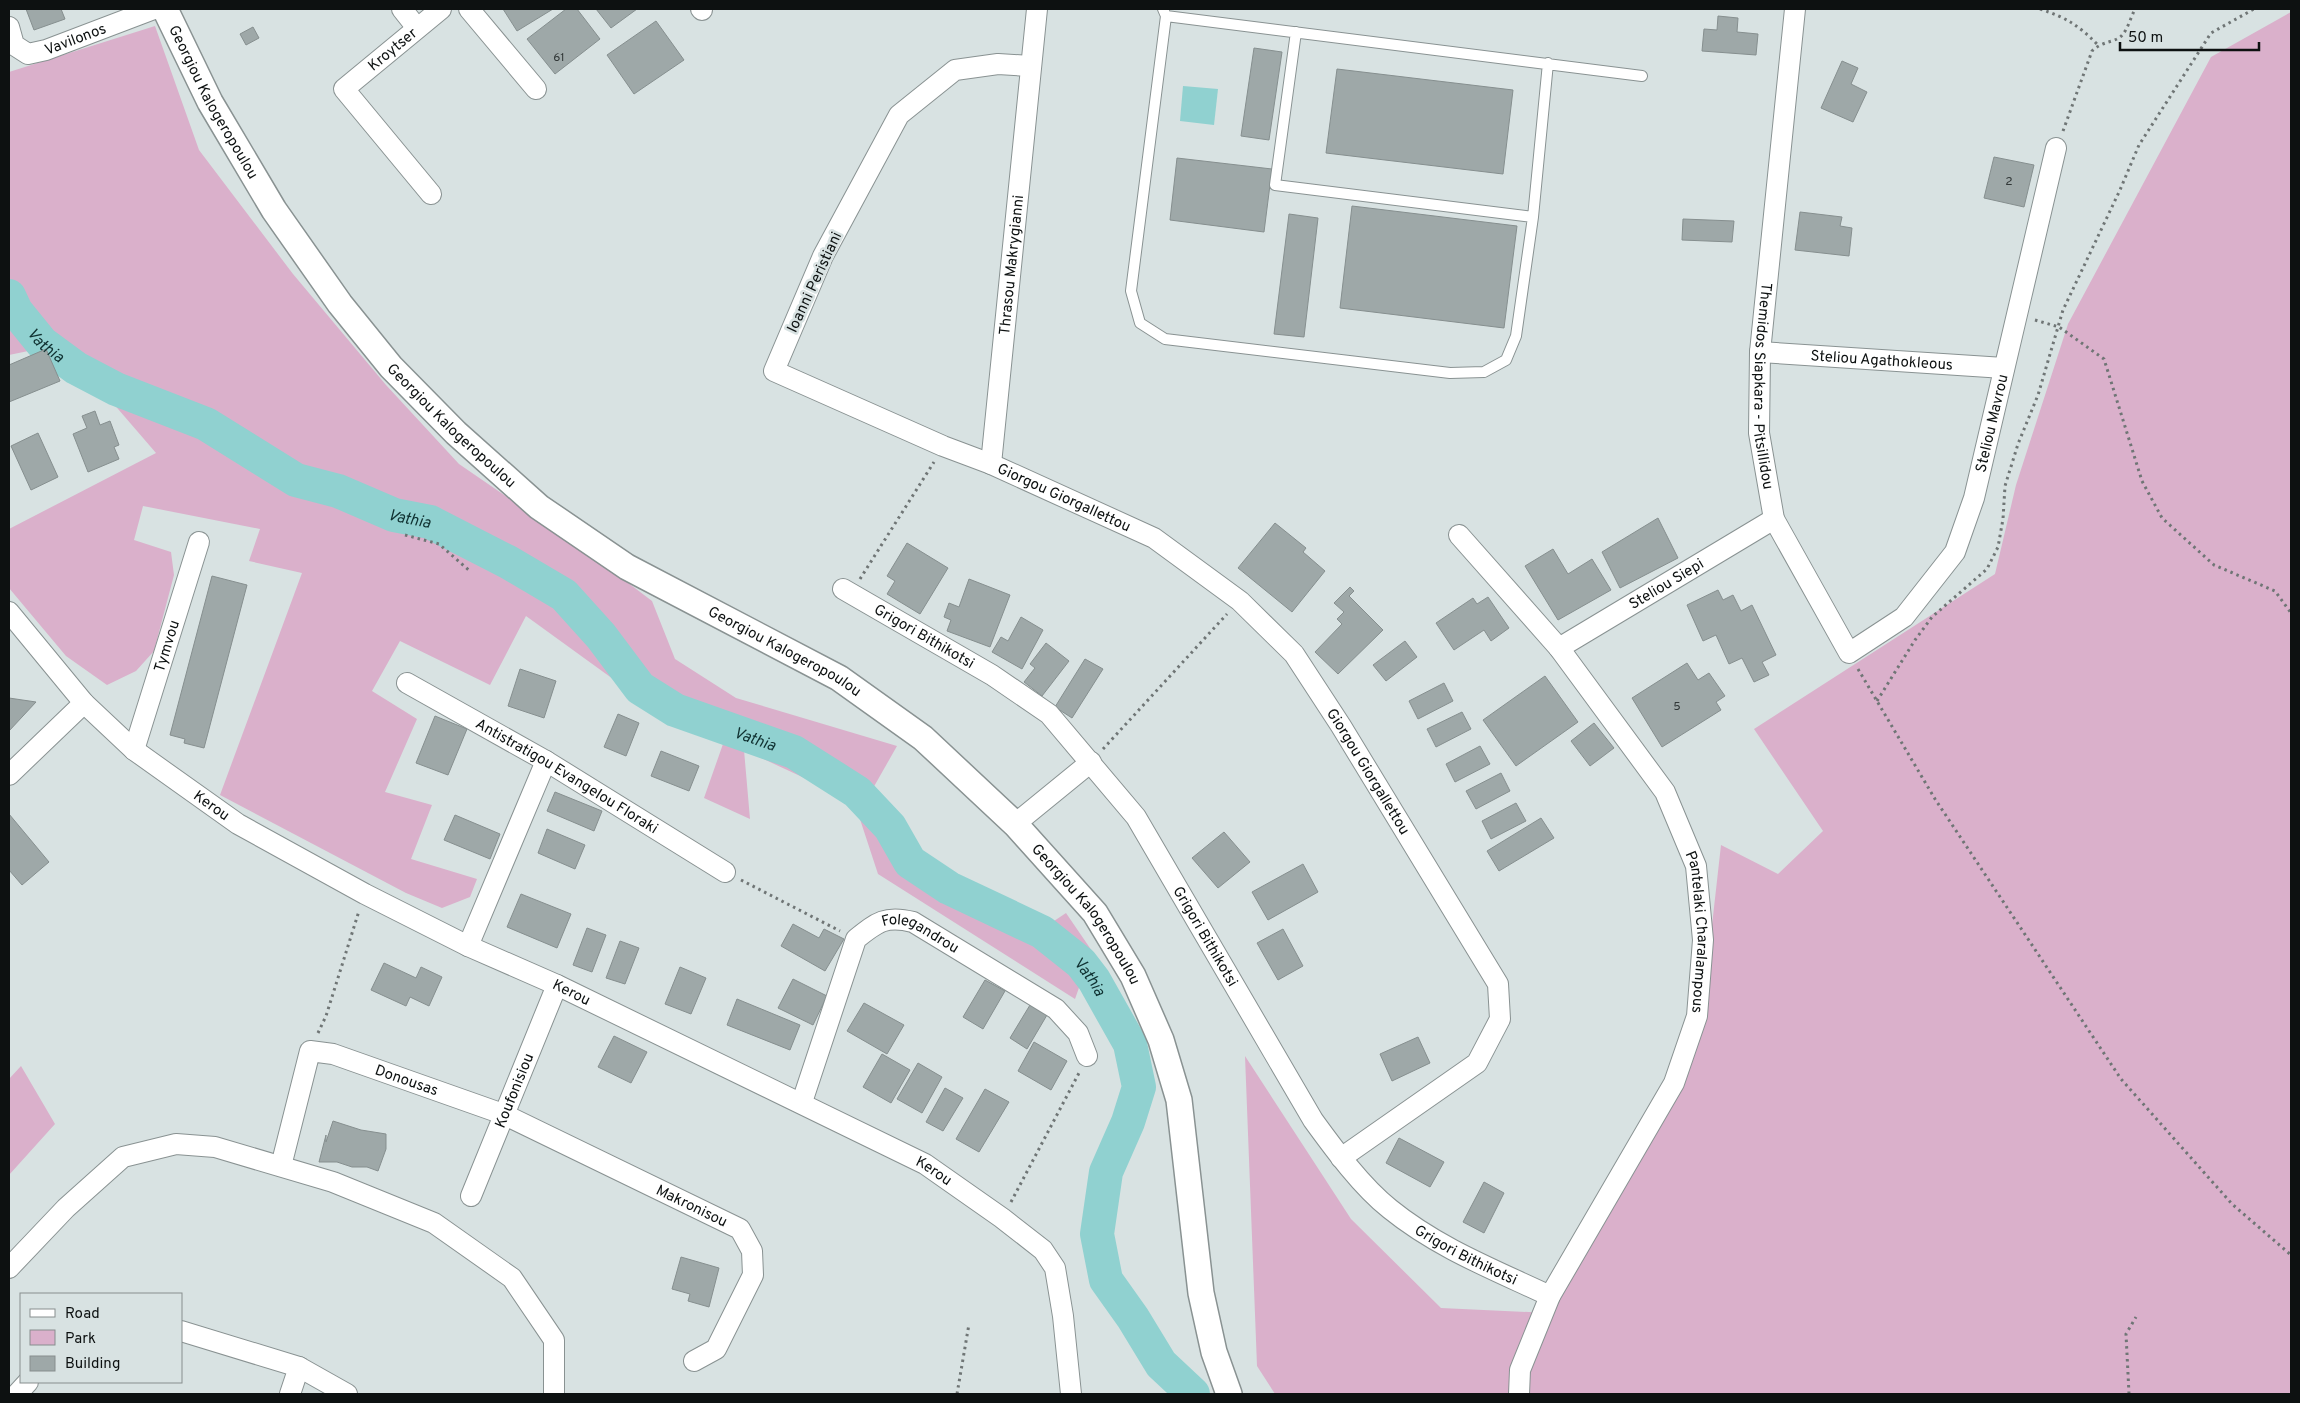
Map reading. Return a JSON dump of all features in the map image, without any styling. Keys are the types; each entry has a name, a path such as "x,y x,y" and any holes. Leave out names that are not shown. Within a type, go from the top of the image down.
{"street":[{"name":"Vavilonos","path":"9,27 14,45 28,54 46,50 154,9"},
{"name":"Georgiou Kalogeropoulou","path":"165,9 210,102 274,210 340,304 391,366 456,433 538,507 627,567 839,678 923,738 1015,824 1095,913 1134,976 1161,1040 1179,1100 1201,1293 1214,1352 1229,1394"},
{"path":"402,9 418,28"},
{"name":"Kroytser","path":"431,194 344,89 441,9"},
{"path":"469,9 536,89"},
{"name":"Thrasou Makrygianni","path":"990,464 1037,9"},
{"name":"Themidos Siapkara - Pitsillidou","path":"1795,9 1760,352 1759,432 1774,519 1849,653"},
{"name":"Ioanni Peristiani","path":"990,464 943,446 774,371 823,256 899,115 955,70 998,64 1030,66"},
{"name":"Steliou Mavrou","path":"1849,653 1904,617 1955,552 1974,498 2056,148"},
{"name":"Steliou Agathokleous","path":"1760,352 2004,368"},
{"name":"Giorgou Giorgallettou","path":"990,464 1154,538 1240,601 1294,654 1341,726 1498,984 1500,1020 1477,1063 1341,1158"},
{"name":"Steliou Siepi","path":"1559,648 1774,519"},
{"name":"Pantelaki Charalampous","path":"1459,535 1559,648 1664,792 1696,866 1703,940 1697,1016 1674,1083 1550,1296 1520,1370 1519,1394"},
{"name":"Tymvou","path":"134,750 199,542"},
{"name":"Grigori Bithikotsi","path":"847,592 992,676 1049,714 1136,817 1313,1120 1341,1158 1389,1209 1446,1248 1550,1296"},
{"name":"Kerou","path":"9,612 84,703 134,750 238,824 365,894 468,946 557,985 802,1102 925,1164 1002,1218 1043,1250 1055,1268 1063,1316 1070,1394"},
{"name":"Antistratigou Evangelou Floraki","path":"407,683 546,761 725,872"},
{"path":"9,775 84,703"},
{"path":"468,946 546,761"},
{"path":"1015,824 1091,762"},
{"name":"Folegandrou","path":"802,1102 856,939 878,922 897,918 913,922 1056,1009 1078,1033 1087,1056"},
{"name":"Koufonisiou","path":"471,1196 557,985"},
{"path":"281,1166 310,1051"},
{"name":"Donousas","path":"310,1051 333,1054 503,1114"},
{"name":"Makronisou","path":"503,1114 740,1229 752,1251 753,1275 716,1349 694,1361"},
{"path":"9,1268 66,1208 123,1157 176,1144 215,1147 333,1182 434,1223 512,1278 554,1340 554,1394"},
{"path":"182,1331 299,1367 347,1394"},
{"path":"290,1394 299,1367"},
{"path":"17,1394 27,1383"}],"lane":[{"path":"1548,63 1533,217 1516,336 1506,360 1484,372 1450,373 1166,339 1140,323 1132,291 1164,12 1296,32 1548,63 1642,76"},
{"path":"1296,32 1275,185 1533,217"}],"path":[{"path":"2040,9 2078,25 2098,45"},
{"path":"2056,148 2092,51 2098,45 2116,40 2123,35 2135,9"},
{"path":"1877,701 1932,617 1987,569 1998,547 2003,519 2005,486 2018,444 2038,395 2063,310 2139,146 2211,33 2254,9"},
{"path":"2017,315 2059,327 2104,359 2142,481 2162,518 2214,565 2275,591 2291,613"},
{"path":"847,592 943,446"},
{"path":"405,535 438,544 471,572"},
{"path":"1091,762 1240,601"},
{"path":"1849,653 1935,799 2121,1079 2232,1204 2291,1255"},
{"path":"725,872 856,939"},
{"path":"310,1051 326,1016 365,894"},
{"path":"1002,1218 1087,1056"},
{"path":"2129,1394 2126,1334 2136,1317"},
{"path":"956,1394 969,1324"}],"green space":[{"path":"2291,12 2291,1394 1275,1394 1257,1366 1245,1056 1351,1219 1441,1308 1549,1313 1699,1041 1721,845 1778,874 1823,831 1754,729 1995,574 2016,485 2068,324 2211,57"},
{"path":"155,26 199,150 293,274 386,385 459,464 590,554 652,601 675,659 736,698 897,746 872,790 924,855 1030,937 1066,913 1092,951 1075,999 878,874 854,801 744,750 750,819 704,798 723,744 663,721 613,679 526,616 490,685 400,641 372,691 417,719 385,792 432,805 411,859 477,879 470,897 442,908 406,893 220,795 302,573 249,561 260,529 143,506 134,540 171,552 174,575 154,651 136,671 107,685 66,656 9,588 9,529 156,453 62,344 9,355 9,72"},
{"path":"21,1066 55,1124 9,1175 9,1079"}],"water":[{"path":"1183,86 1218,89 1214,125 1180,121"}],"building":[{"path":"26,9 61,9 65,19 34,30"},
{"path":"503,9 553,9 517,31"},
{"path":"566,9 577,9 600,39 555,74 527,39"},
{"path":"596,9 637,9 611,28"},
{"path":"1718,16 1738,18 1737,32 1758,34 1756,55 1702,51 1704,29 1717,30"},
{"path":"656,21 684,60 634,94 607,55"},
{"path":"253,27 259,38 246,45 240,34"},
{"path":"1254,48 1282,52 1269,140 1241,136"},
{"path":"1842,61 1858,68 1851,84 1867,92 1853,122 1821,108"},
{"path":"1337,69 1513,90 1503,174 1326,153"},
{"path":"1994,157 2034,165 2024,207 1984,198"},
{"path":"1177,158 1272,169 1264,232 1170,220"},
{"path":"1352,206 1517,226 1504,328 1340,308"},
{"path":"1800,212 1842,217 1840,226 1852,228 1849,256 1795,250"},
{"path":"1289,214 1318,218 1304,337 1274,334"},
{"path":"1683,219 1734,221 1732,242 1682,240"},
{"path":"46,349 60,381 9,402 9,365"},
{"path":"95,411 100,425 110,421 119,445 114,447 119,459 88,472 73,434 87,428 82,416"},
{"path":"38,433 58,477 31,490 11,446"},
{"path":"1658,518 1678,558 1620,588 1602,552"},
{"path":"1275,523 1306,548 1303,552 1325,571 1292,612 1238,568"},
{"path":"907,543 948,568 920,614 887,594 895,581 887,576"},
{"path":"1553,549 1568,574 1592,559 1611,590 1558,620 1525,566"},
{"path":"212,576 247,585 204,748 184,743 185,739 170,735"},
{"path":"969,579 1010,595 990,647 947,631 951,620 944,617 949,603 959,607"},
{"path":"1350,587 1354,591 1349,596 1383,630 1338,674 1315,652 1342,624 1337,619 1344,612 1334,603"},
{"path":"1718,590 1723,600 1733,595 1741,611 1752,605 1776,655 1762,662 1769,675 1754,682 1742,658 1729,664 1716,635 1703,641 1687,605"},
{"path":"1488,597 1509,628 1491,641 1484,630 1454,650 1436,623 1473,598 1477,604"},
{"path":"1021,617 1043,630 1022,669 992,652 1001,637 1008,641"},
{"path":"1405,641 1417,657 1386,681 1373,665"},
{"path":"1046,643 1069,661 1042,696 1024,682 1035,668 1030,664"},
{"path":"1085,659 1103,669 1072,718 1055,707"},
{"path":"1687,663 1698,680 1709,673 1725,696 1716,702 1721,710 1662,747 1632,698"},
{"path":"520,669 556,681 544,718 508,706"},
{"path":"1545,676 1578,722 1516,766 1483,720"},
{"path":"1444,683 1453,701 1418,719 1409,701"},
{"path":"9,698 36,702 9,731"},
{"path":"1462,712 1471,729 1436,747 1427,729"},
{"path":"618,714 639,723 626,756 604,747"},
{"path":"435,716 467,729 448,775 416,763"},
{"path":"1594,723 1614,748 1590,766 1571,741"},
{"path":"1480,746 1490,764 1455,782 1446,764"},
{"path":"661,751 699,766 689,791 651,776"},
{"path":"1501,773 1510,791 1476,809 1466,791"},
{"path":"555,792 602,811 594,831 547,811"},
{"path":"1516,803 1526,821 1491,839 1482,821"},
{"path":"9,814 49,862 22,885 9,870"},
{"path":"455,815 500,834 490,859 444,840"},
{"path":"1541,818 1554,838 1499,871 1487,851"},
{"path":"547,829 585,845 575,869 538,853"},
{"path":"1224,832 1250,862 1218,888 1192,858"},
{"path":"1303,864 1318,892 1268,920 1252,892"},
{"path":"521,894 571,914 557,948 507,927"},
{"path":"793,924 819,938 824,929 844,939 825,971 781,946"},
{"path":"587,928 606,935 592,972 573,965"},
{"path":"1283,929 1303,966 1278,980 1257,943"},
{"path":"620,941 639,948 625,984 606,978"},
{"path":"384,963 416,978 421,967 442,977 429,1006 410,997 406,1006 371,990"},
{"path":"680,967 706,978 691,1014 665,1004"},
{"path":"793,979 827,996 813,1025 778,1008"},
{"path":"985,980 1005,991 983,1029 963,1017"},
{"path":"737,999 800,1025 790,1050 727,1025"},
{"path":"864,1003 904,1025 887,1054 847,1031"},
{"path":"1030,1005 1047,1015 1027,1049 1010,1038"},
{"path":"614,1036 647,1052 631,1083 598,1067"},
{"path":"1418,1037 1430,1063 1392,1081 1380,1054"},
{"path":"1034,1042 1067,1061 1051,1090 1018,1071"},
{"path":"882,1054 910,1070 891,1103 863,1087"},
{"path":"918,1063 942,1077 922,1113 897,1099"},
{"path":"945,1088 963,1098 943,1131 926,1122"},
{"path":"985,1089 1009,1102 979,1152 956,1139"},
{"path":"333,1121 361,1130 386,1134 386,1149 378,1171 367,1167 352,1167 337,1162 319,1162 326,1135 326,1142"},
{"path":"1399,1138 1444,1162 1430,1187 1386,1163"},
{"path":"1484,1182 1504,1193 1484,1233 1463,1222"},
{"path":"681,1257 719,1268 709,1307 688,1301 690,1294 672,1289"}],"waterway":[{"name":"Vathia","path":"9,296 16,311 42,343 76,368 116,389 206,424 296,480 338,491 394,515 430,522 508,562 564,595 601,636 640,688 675,710 794,752 857,792 890,827 910,862 949,888 1042,932 1081,963 1094,980 1130,1044 1139,1087 1128,1122 1106,1172 1097,1234 1106,1280 1133,1318 1161,1364 1193,1394"}]}
